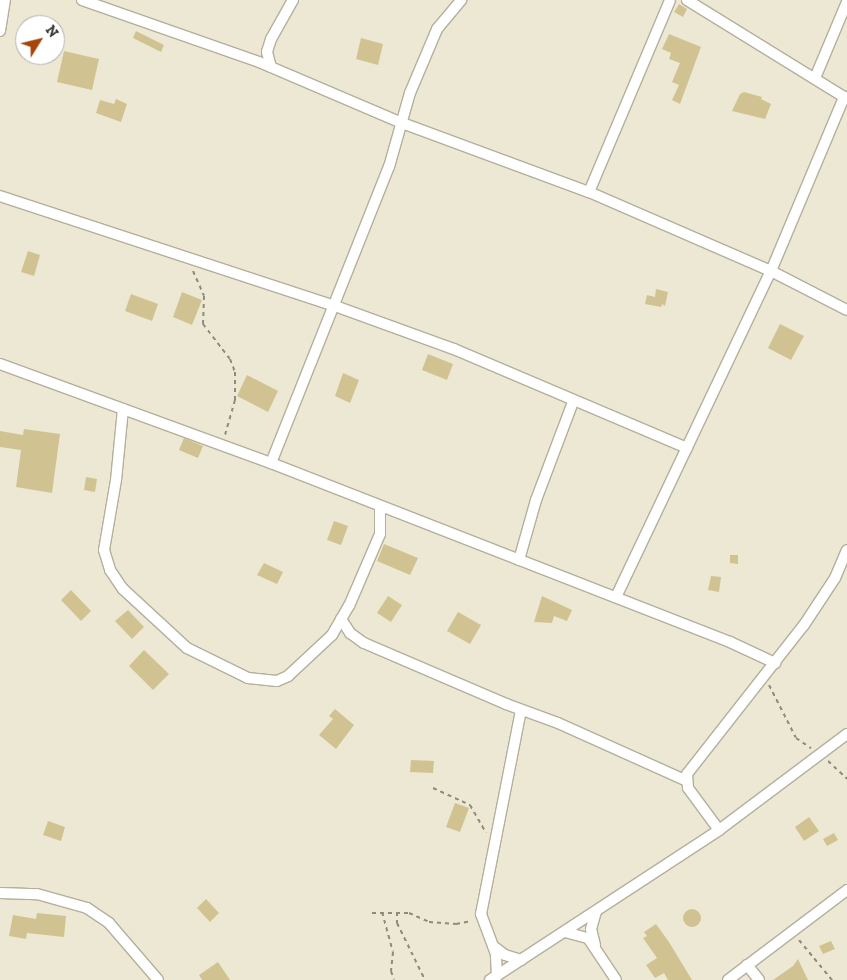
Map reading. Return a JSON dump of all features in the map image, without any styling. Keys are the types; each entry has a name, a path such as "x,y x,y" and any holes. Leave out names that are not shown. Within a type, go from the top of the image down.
{"street":[{"path":"0,31 5,0"},
{"path":"82,0 272,67 402,123 589,192 771,271 847,310"},
{"path":"272,67 267,52 271,39 293,0"},
{"path":"271,463 389,167 410,93 437,28 461,0"},
{"path":"589,192 670,0"},
{"path":"616,597 771,271 846,98 687,0"},
{"path":"815,78 847,2"},
{"path":"0,196 335,306 454,349 573,402 687,448"},
{"path":"0,364 222,444 380,507 616,597 775,663"},
{"path":"519,560 536,500 573,402"},
{"path":"123,409 116,480 104,550 110,570 123,589 187,648 235,673 264,681 277,681 288,676 332,635 380,534 380,507"},
{"path":"685,780 775,663 835,578 847,550"},
{"path":"341,619 350,633 364,643 521,710 558,723 685,780 719,830"},
{"path":"493,978 498,961 481,914 521,710"},
{"path":"493,978 719,830 847,734"},
{"path":"728,980 844,892 847,904"},
{"path":"0,893 37,894 87,908 109,923 158,980"},
{"path":"595,946 592,930 596,912"},
{"path":"565,932 583,936 595,946 616,980"},
{"path":"493,946 506,955 521,960"},
{"path":"747,965 759,980"}],"path":[{"path":"190,259 204,296 203,324 230,359 235,372 235,400 222,444"},
{"path":"763,678 772,688 783,717 796,738 821,755 847,779"},
{"path":"433,788 470,805 494,848"},
{"path":"372,912 409,913 429,922 456,924 473,921 487,933"},
{"path":"382,912 393,952 391,971 394,980"},
{"path":"397,912 397,923 425,980"},
{"path":"792,931 832,980"}],"building":[{"path":"679,4 687,9 683,17 674,12"},
{"path":"136,31 164,45 161,52 133,38"},
{"path":"669,34 701,47 680,104 672,100 679,85 672,82 680,63 669,59 671,53 662,49"},
{"path":"361,38 383,44 378,65 356,59"},
{"path":"65,51 99,59 92,90 57,82 61,65 65,65"},
{"path":"744,92 762,97 761,99 771,104 765,119 732,111 740,94"},
{"path":"116,99 127,104 121,122 96,113 100,100 114,104"},
{"path":"28,251 40,255 34,276 21,272"},
{"path":"656,289 668,292 665,306 662,304 661,307 645,304 647,295 655,297"},
{"path":"182,292 202,300 192,325 173,317"},
{"path":"131,294 158,304 152,321 125,311"},
{"path":"780,324 804,336 791,360 768,348"},
{"path":"428,354 453,364 447,380 422,370"},
{"path":"343,373 359,380 350,403 335,396"},
{"path":"247,375 278,391 268,412 237,396"},
{"path":"24,429 60,434 52,493 16,487 21,450 0,447 0,431 23,435"},
{"path":"184,438 203,446 198,458 179,450"},
{"path":"86,477 97,479 95,492 84,490"},
{"path":"334,521 348,526 341,545 327,540"},
{"path":"384,544 418,558 410,575 377,561"},
{"path":"730,555 738,555 738,564 730,563"},
{"path":"264,563 283,572 277,584 257,575"},
{"path":"711,576 721,577 719,592 708,590"},
{"path":"71,590 91,611 81,621 61,600"},
{"path":"388,596 402,605 391,622 377,613"},
{"path":"542,596 572,610 567,621 554,616 552,623 534,622"},
{"path":"128,610 144,627 132,639 115,621"},
{"path":"458,612 481,625 470,644 447,631"},
{"path":"144,650 169,674 153,690 129,666"},
{"path":"335,709 354,725 336,749 319,735 333,719 329,716"},
{"path":"411,760 434,761 433,773 410,772"},
{"path":"455,803 469,808 460,832 446,827"},
{"path":"809,817 819,831 804,841 795,827"},
{"path":"48,821 65,827 61,841 43,835"},
{"path":"834,833 838,840 827,846 823,839"},
{"path":"206,899 219,913 210,922 197,908"},
{"path":"692,909 698,912 701,918 698,924 692,927 686,924 683,918 686,912"},
{"path":"37,913 66,916 64,937 27,933 26,939 9,936 13,915 36,919"},
{"path":"656,924 692,980 668,980 664,973 655,978 646,965 657,958 643,938 647,936 644,932"},
{"path":"831,941 835,949 823,954 819,946"},
{"path":"798,959 808,980 773,980 793,966"},
{"path":"218,962 230,980 202,980 199,975"}]}
